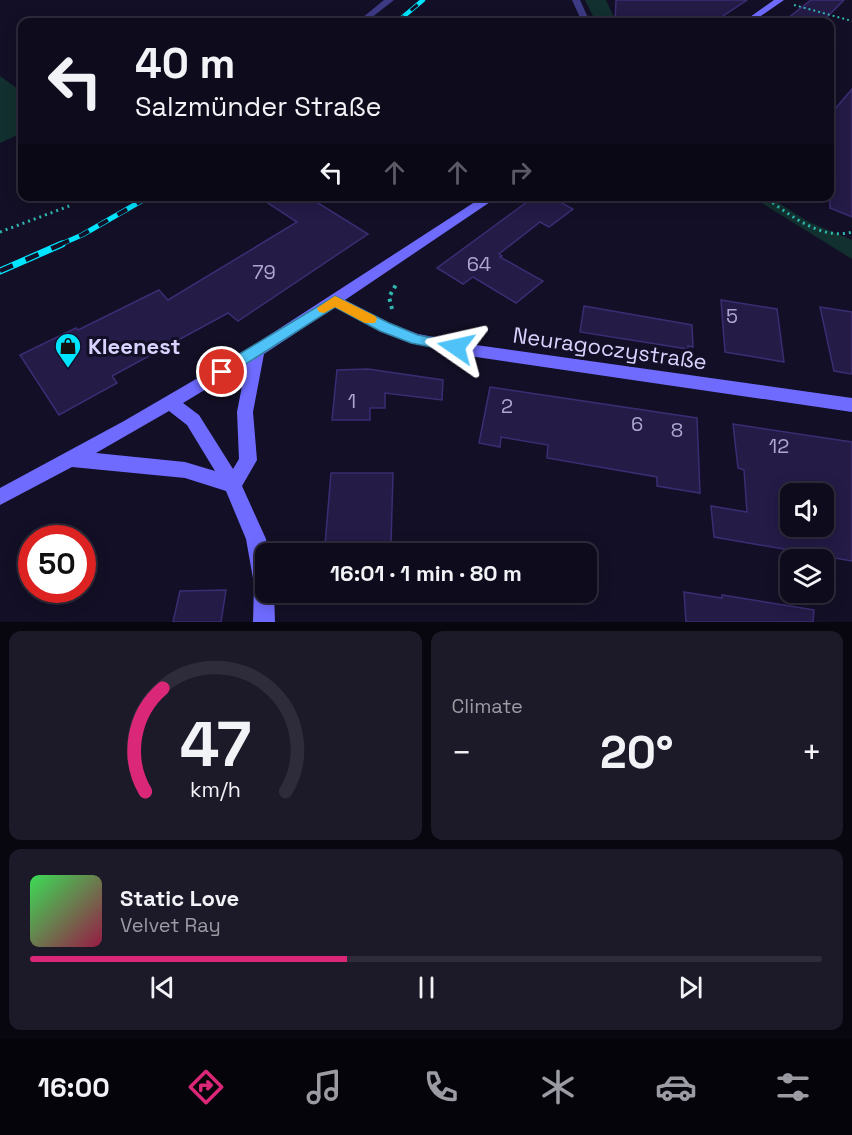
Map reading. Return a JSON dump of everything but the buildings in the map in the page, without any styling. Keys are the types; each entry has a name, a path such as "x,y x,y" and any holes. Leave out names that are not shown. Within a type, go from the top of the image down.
{"main road":[{"path":"753,18 779,0"},
{"path":"0,497 171,403 257,351 485,201"},
{"name":"Neuragoczystraße","path":"335,301 384,327 416,339 476,351 852,405"},
{"path":"233,485 248,459 245,412 257,351"},
{"path":"171,403 193,420 233,485 256,539 264,584 264,622"},
{"path":"71,459 167,467 185,470 233,485"}],"street":[{"path":"366,18 390,0"},
{"path":"576,0 584,18"}],"path":[{"path":"779,0 852,21"},
{"path":"0,232 82,201"},
{"path":"772,201 807,224 830,234 845,236 852,232"},
{"path":"395,314 390,306 389,297 400,279"}],"green space":[{"path":"585,0 606,0 614,18 594,18"},
{"path":"0,76 18,89 18,135 0,143"},
{"path":"758,201 775,201 809,222 852,240 852,259"}],"railway":[{"path":"402,18 423,0"},
{"path":"59,245 82,235 141,201"},
{"path":"0,271 62,244"}],"slow traffic":[{"path":"324,308 335,301 370,319"}],"place":[{"name":"Kleenest","path":"68,369"}],"route":[{"path":"222,372 335,301 384,327 416,339 456,347"}]}
